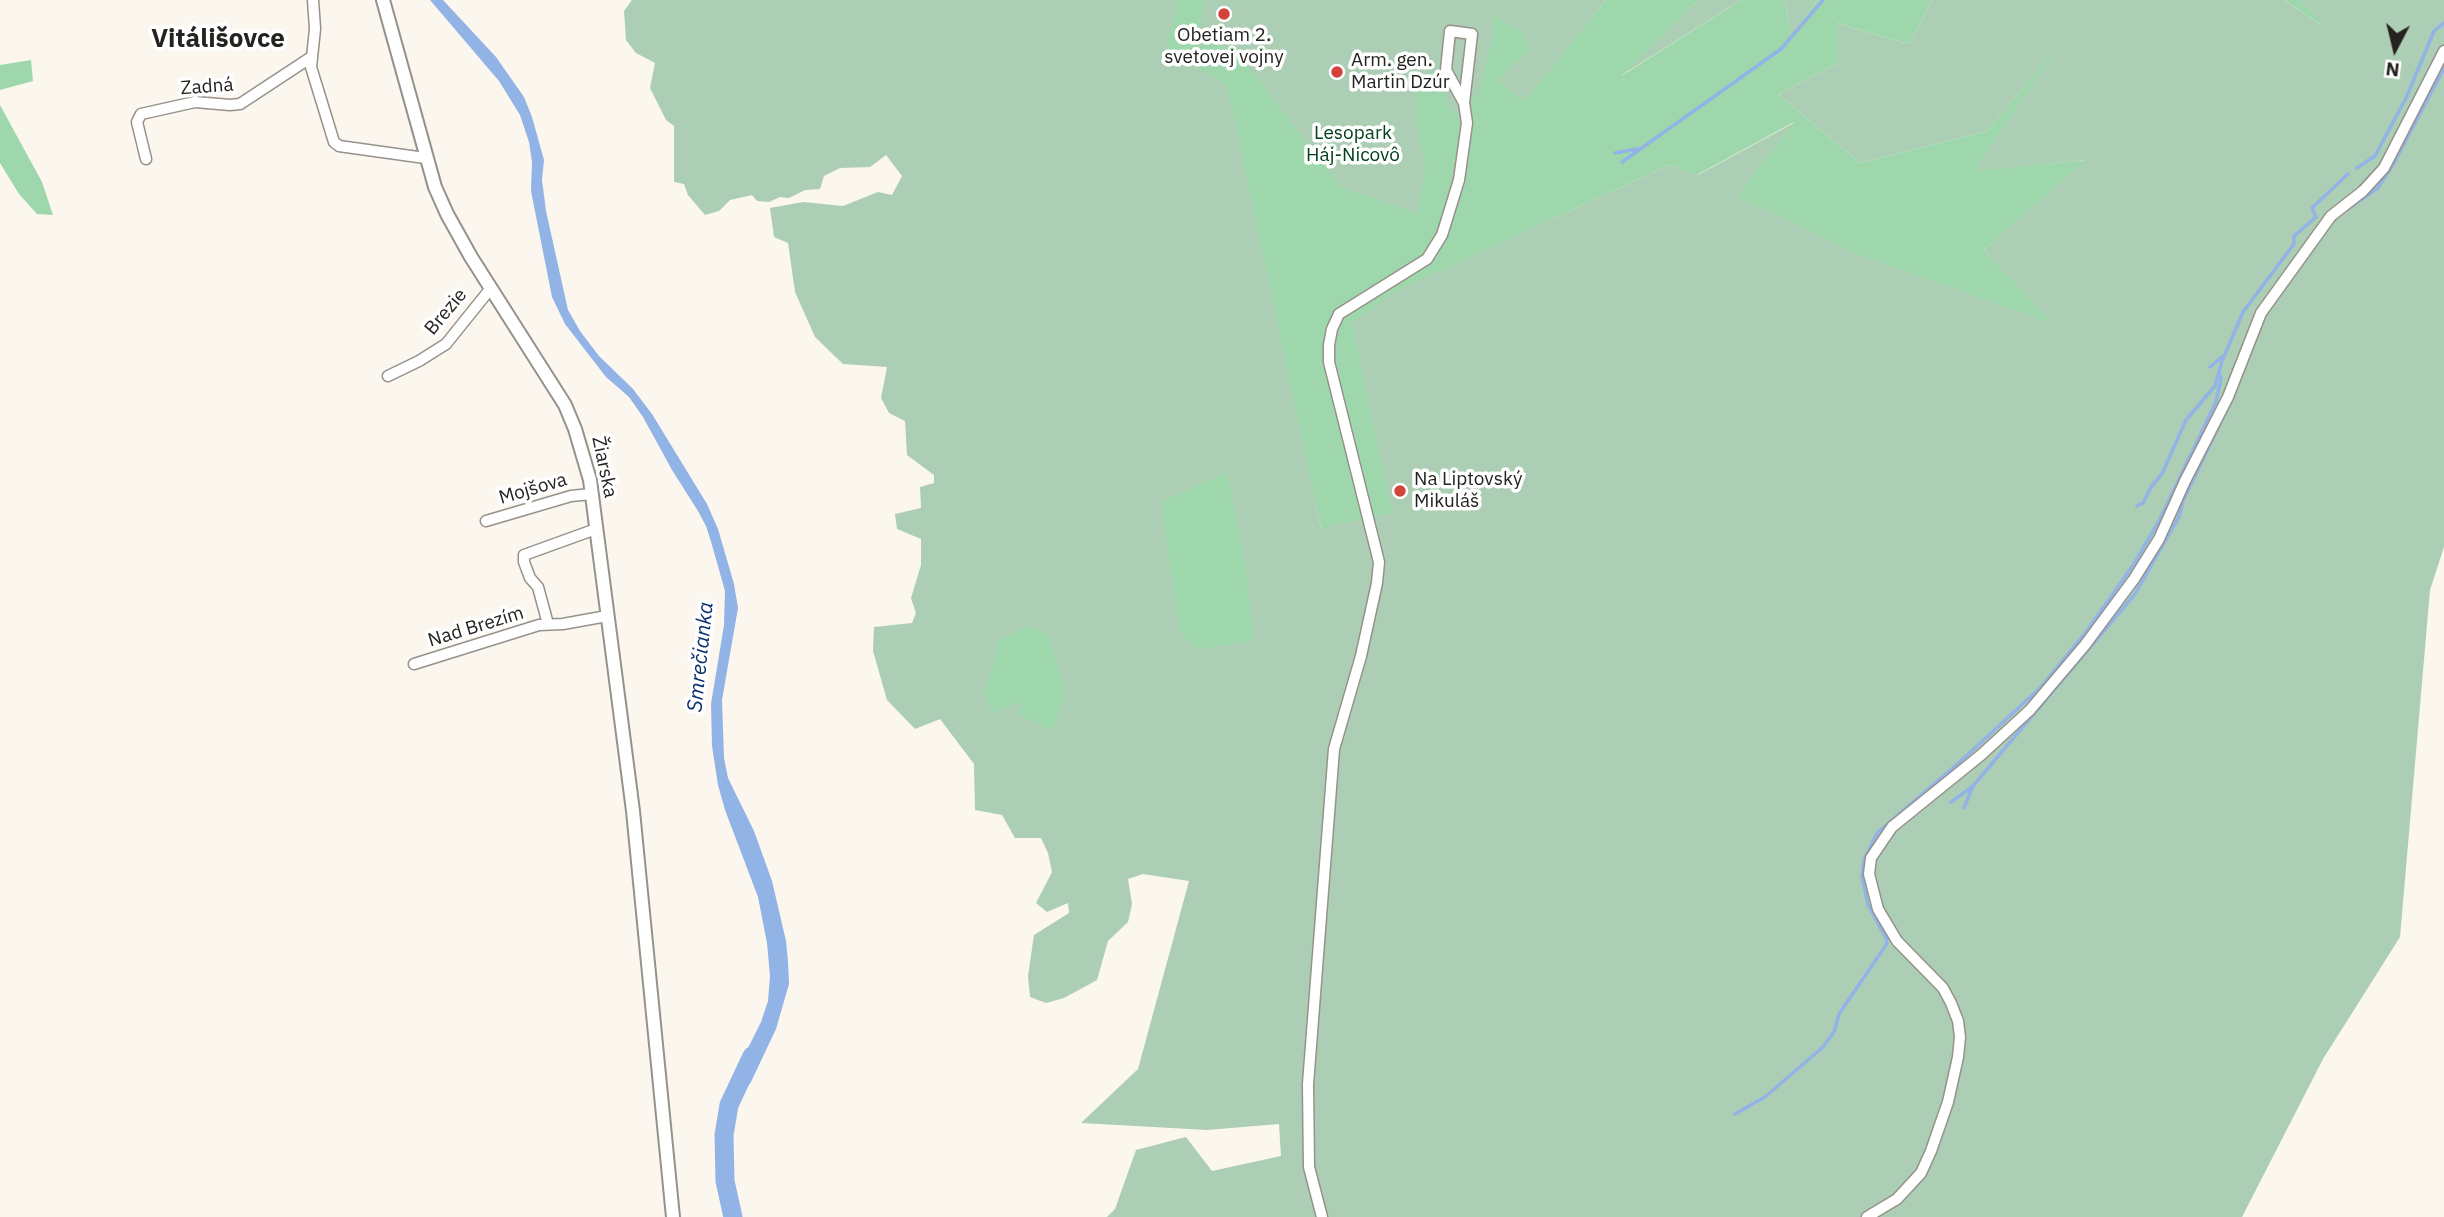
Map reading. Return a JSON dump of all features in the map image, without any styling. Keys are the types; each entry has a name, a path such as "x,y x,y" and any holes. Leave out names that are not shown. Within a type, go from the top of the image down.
{"street":[{"path":"313,0 315,29 310,58 334,142 339,146 425,159"},
{"name":"Žiarska","path":"383,0 425,159 447,214 565,405 582,451 591,494 634,815 673,1217"},
{"path":"1322,1217 1309,1167 1308,1084 1334,749 1361,656 1380,562 1329,362 1329,345 1339,314 1427,259 1442,235 1459,180 1467,123 1464,103 1472,34 1450,31 1447,70 1464,103"},
{"path":"1867,1217 1897,1199 1921,1173 1948,1102 1960,1037 1954,1012 1942,988 1897,942 1878,909 1869,874 1871,858 1892,827 1982,755 2030,710 2085,645 2134,579 2159,539 2228,397 2261,313 2331,216 2363,191 2384,168 2444,51"},
{"name":"Zadná","path":"146,159 137,121 141,114 195,102 240,104 310,58"},
{"name":"Brezie","path":"388,376 446,344 491,288"},
{"name":"Mojšova","path":"486,521 571,496 591,494"},
{"name":"Nad Brezím","path":"548,624 538,587 530,578 524,555 596,529"},
{"name":"Nad Brezím","path":"414,664 548,624 607,616"}],"green space":[{"name":"Lesopark Háj-Nicovô","path":"632,0 1606,0 1588,23 1431,275 1669,165 1698,175 1797,121 1738,195 2050,322 1984,250 2085,160 1973,172 2058,46 1987,131 1860,163 1778,94 1837,64 1837,23 1909,44 1932,0 2284,0 2323,26 2301,0 2444,0 2444,547 2430,590 2400,937 2323,1059 2242,1217 1107,1217 1115,1209 1136,1150 1186,1137 1212,1171 1281,1156 1279,1124 1207,1130 1081,1123 1138,1069 1189,881 1143,874 1128,879 1132,904 1128,922 1108,941 1097,980 1064,998 1046,1003 1030,997 1028,976 1034,935 1069,913 1068,903 1047,912 1036,903 1052,872 1048,853 1041,838 1015,838 1002,815 975,810 974,764 940,719 915,729 887,700 873,651 874,627 912,623 916,613 911,598 921,565 921,539 897,529 895,514 921,508 920,487 934,483 934,475 907,455 905,421 889,413 881,398 887,367 843,364 815,337 795,292 788,243 774,237 770,208 803,202 843,206 878,192 892,195 902,176 886,155 870,167 840,168 824,176 820,189 805,190 789,198 780,197 769,202 757,201 752,195 730,200 719,211 705,215 688,195 684,184 674,182 674,126 666,120 650,88 655,63 636,53 626,40 624,11","holes":["1282,337 1356,343 1321,528"]},
{"path":"1177,0 1204,0 1199,42 1234,48 1342,188 1418,213 1425,166 1417,127 1415,83 1437,70 1449,108 1462,116 1479,91 1495,29 1491,28 1493,15 1523,33 1529,50 1497,80 1525,101 1606,0 1698,0 1621,76 1741,0 1785,0 1791,36 1817,0 1932,0 1909,44 1837,23 1837,64 1778,94 1860,163 1987,131 2065,37 1974,171 2086,160 1984,250 2052,323 1854,253 1737,196 1794,122 1697,175 1669,165 1395,292 1352,323 1392,513 1321,528 1227,85 1166,50"},
{"path":"1698,0 1741,0 1617,78"},
{"path":"1785,0 1817,0 1791,37"},
{"path":"2284,0 2301,0 2326,28"},
{"path":"31,60 33,81 0,90 0,65"},
{"path":"0,105 42,182 53,215 37,214 19,194 0,163"},
{"path":"1227,472 1245,564 1254,641 1195,650 1179,629 1161,502"},
{"path":"1030,626 1047,635 1066,690 1053,730 1019,715 1023,701 993,713 984,694 995,660 997,640"}],"water":[{"path":"430,0 443,0 496,57 524,97 544,160 542,180 546,211 568,310 599,356 633,389 652,414 707,504 718,529 738,608 722,700 724,758 728,778 754,831 772,881 788,961 789,984 776,1029 750,1084 734,1076 761,1022 768,1001 770,976 758,897 725,810 712,746 711,704 724,625 725,591 712,545 698,511 643,417 629,397 606,377 565,324 552,297 531,191 532,162 529,142 520,115 499,81"}],"waterway":[{"path":"1622,162 1781,49 1823,0"},
{"path":"2357,168 2375,156 2406,98 2434,31 2444,23"},
{"path":"2349,208 2378,188 2444,68"},
{"path":"1615,153 1637,149"},
{"path":"2137,506 2143,503 2162,474 2186,420 2215,386 2222,361 2243,312 2294,244 2294,236 2316,217 2312,208 2348,174"},
{"path":"2210,367 2222,357"},
{"path":"1735,1114 1765,1097 1823,1047 1834,1032 1839,1014 1886,945 1887,940 1868,905 1862,877 1864,860 1877,833 2041,687 2086,632 2134,564 2160,519 2216,402 2221,379 2219,372"},
{"path":"2183,501 2228,407"},
{"path":"1964,808 1973,786 2135,594 2179,517 2183,501"},
{"path":"1951,802 1972,787"},
{"name":"Smrečianka","path":"733,1217 725,1181 724,1135 729,1105 752,1056"}],"place":[{"name":"Obetiam 2. svetovej vojny","path":"1224,14"},
{"name":"Arm. gen. Martin Dzúr","path":"1337,72"},
{"name":"Na Liptovský Mikuláš","path":"1400,491"}],"district":[{"name":"Vitálišovce","path":"218,39"}]}
